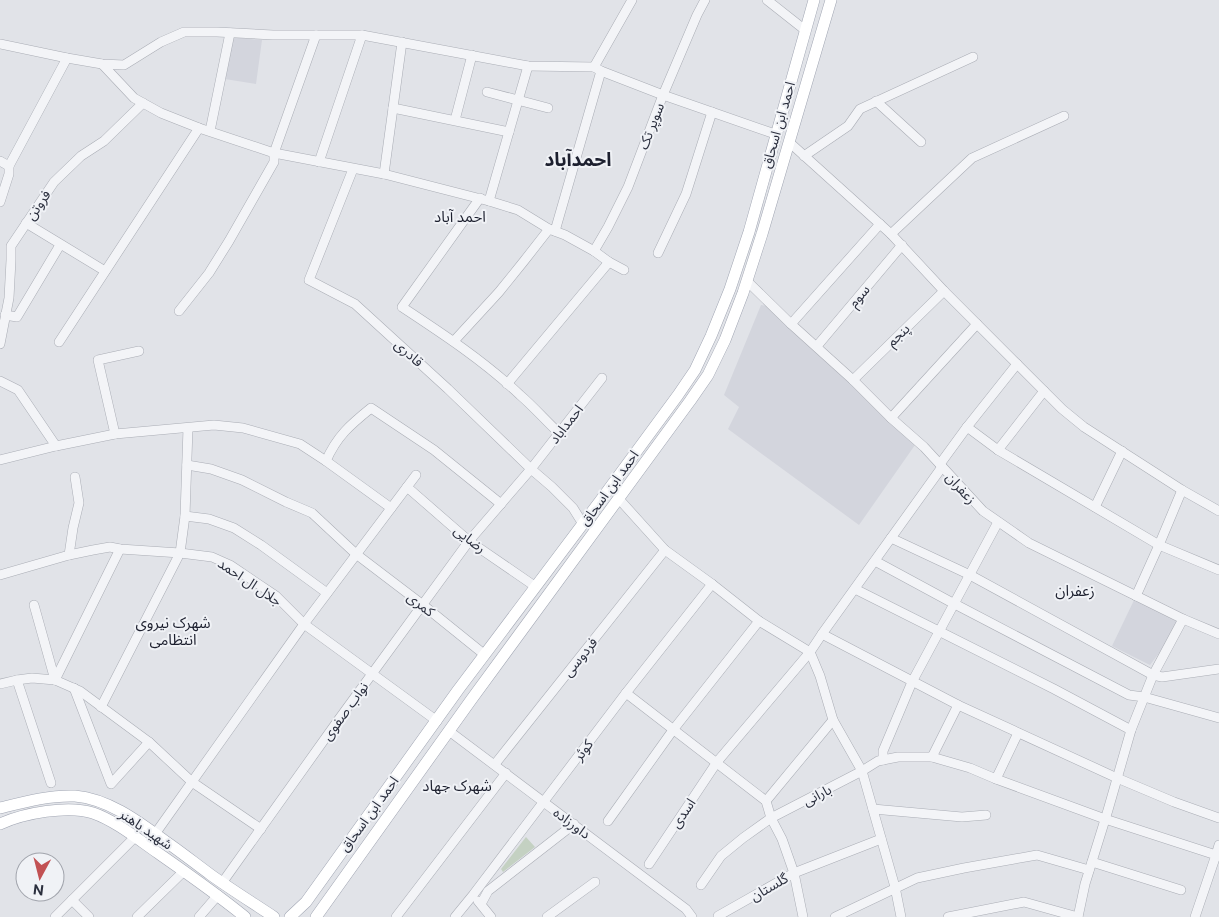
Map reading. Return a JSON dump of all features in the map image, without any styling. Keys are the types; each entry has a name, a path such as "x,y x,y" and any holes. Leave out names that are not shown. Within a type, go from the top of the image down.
{"main road":[{"name":"احمد ابن اسحاق","path":"290,917 306,902 458,690 583,524 695,370 730,289 814,0"},
{"name":"احمد ابن اسحاق","path":"316,917 449,731 686,408 708,375 747,281 831,0"},
{"path":"600,500 600,506 607,510 615,504"},
{"path":"583,524 590,522 592,524 594,527 593,534"},
{"name":"شهید باهنر","path":"0,808 56,796 76,796 115,808 159,836 222,883 274,917"},
{"name":"شهید باهنر","path":"0,824 30,815 58,810 77,810 94,813 134,836 218,895 244,917"},
{"path":"134,836 141,831 141,824"},
{"path":"152,849 152,845 159,836"}],"street":[{"path":"454,341 552,230 597,69 632,0"},
{"name":"سوپر تک","path":"594,251 628,187 663,95 705,0"},
{"path":"767,0 805,30"},
{"path":"0,44 102,64 124,65 161,42 184,32 362,35 528,66 597,69 663,95 775,134"},
{"path":"210,131 230,33"},
{"path":"179,311 209,273 274,162 274,153 316,35"},
{"path":"319,162 362,35"},
{"path":"384,174 402,42"},
{"path":"455,120 472,55"},
{"path":"804,156 848,126 860,108 974,57"},
{"path":"0,202 9,174 9,166 67,58"},
{"path":"102,64 134,98 161,113 199,128 274,153 384,174 485,199 518,210 594,251 624,270"},
{"path":"528,66 509,132 485,199 402,307 454,341 520,394 559,433"},
{"path":"487,92 548,108"},
{"path":"876,101 921,142"},
{"name":"فروتن","path":"0,344 9,298 11,246 54,182 81,156 104,141 143,103"},
{"path":"393,108 509,132"},
{"path":"658,253 686,194 712,112"},
{"path":"891,234 972,158 1064,116"},
{"path":"58,342 199,128"},
{"path":"789,142 891,234 1062,409 1084,427 1182,490 1219,511"},
{"path":"0,161 9,166"},
{"name":"قادری","path":"353,169 309,280 355,304 559,494 583,524"},
{"path":"26,223 105,271"},
{"path":"792,324 880,224"},
{"path":"5,315 17,317 60,245"},
{"name":"سوم","path":"817,346 902,245"},
{"path":"507,384 609,262"},
{"name":"زعفران","path":"747,281 924,447 983,512 1029,543 1183,619 1219,634"},
{"name":"پنجم","path":"853,380 944,290"},
{"path":"891,418 977,324"},
{"path":"116,434 98,360 139,351"},
{"name":"اسدی","path":"649,864 717,762 810,652 967,427 1017,364"},
{"name":"احمداباد","path":"501,504 531,469 602,378"},
{"path":"0,381 18,390 56,446"},
{"path":"998,450 1044,391"},
{"path":"326,460 332,447 348,427 371,408 434,450 501,504"},
{"path":"0,460 116,434 214,426 243,428 300,444 326,460 391,508"},
{"path":"967,427 998,450 1159,545 1219,570"},
{"path":"101,707 180,553 185,516 188,428"},
{"path":"1095,507 1122,451"},
{"name":"کمری","path":"187,465 211,469 242,480 312,513 356,554 485,655"},
{"path":"159,836 192,782 304,624 416,475"},
{"path":"69,555 79,503 75,477"},
{"name":"رضایی","path":"407,487 469,540 536,587"},
{"path":"1136,596 1182,490"},
{"name":"نواب صفوی","path":"222,883 469,540 501,504"},
{"path":"615,504 665,550 759,621 810,652 834,720 862,771 896,887 901,917"},
{"path":"185,516 209,519 234,528 327,593"},
{"path":"998,522 912,682 884,750 883,760 898,757 932,758 970,768 1105,819 1218,856"},
{"path":"891,538 970,575 1153,675 1162,677 1219,669"},
{"name":"جلال ال احمد","path":"0,575 69,555 110,547 212,557 230,565 276,596 304,624 436,721"},
{"path":"55,680 120,549"},
{"name":"فردوسی","path":"494,764 665,550"},
{"path":"875,561 1129,695 1144,697 1219,718"},
{"name":"کوثر","path":"455,917 712,584"},
{"path":"854,589 1054,689 1131,730"},
{"path":"34,605 55,680"},
{"path":"948,917 1024,902 1078,917 1090,866 1131,730 1153,675 1183,619"},
{"path":"608,820 673,730 759,621"},
{"path":"822,634 912,682 1018,733 1117,778 1174,802 1219,818"},
{"path":"0,684 32,678 55,680 74,688 149,742 192,782 261,829"},
{"path":"17,680 51,783"},
{"path":"74,688 111,784 149,742"},
{"path":"626,693 766,801 771,818 782,840 794,873 803,917"},
{"path":"932,758 958,705"},
{"path":"766,801 834,720"},
{"name":"داورزاده","path":"449,731 686,909 692,917"},
{"path":"996,779 1018,733"},
{"name":"بارانی","path":"700,885 721,856 771,818 883,760"},
{"path":"396,917 506,773"},
{"path":"873,809 962,817 986,815"},
{"path":"480,904 488,891 574,824"},
{"path":"55,917 134,836"},
{"name":"گلستان","path":"718,916 794,873 881,839"},
{"path":"1195,917 1218,856 1219,845"},
{"path":"835,917 917,878 1037,855 1090,866 1181,890"},
{"path":"137,917 184,871"},
{"path":"548,917 595,882"},
{"path":"199,917 218,895"},
{"path":"473,895 491,917"},
{"path":"72,900 89,917"}],"shaded area":[{"path":"229,37 262,40 256,84 225,79"},
{"path":"761,305 767,306 915,445 859,525 728,429 739,407 724,395"},
{"path":"1136,596 1177,622 1179,627 1150,665 1112,646"}],"green space":[{"path":"526,837 535,847 503,872 501,869"}],"district":[{"name":"احمدآباد","path":"578,159"},
{"name":"احمد آباد","path":"460,216"},
{"name":"زعفران","path":"1075,590"},
{"name":"شهرک نیروی انتظامی","path":"173,630"},
{"name":"شهرک جهاد","path":"457,785"}]}
